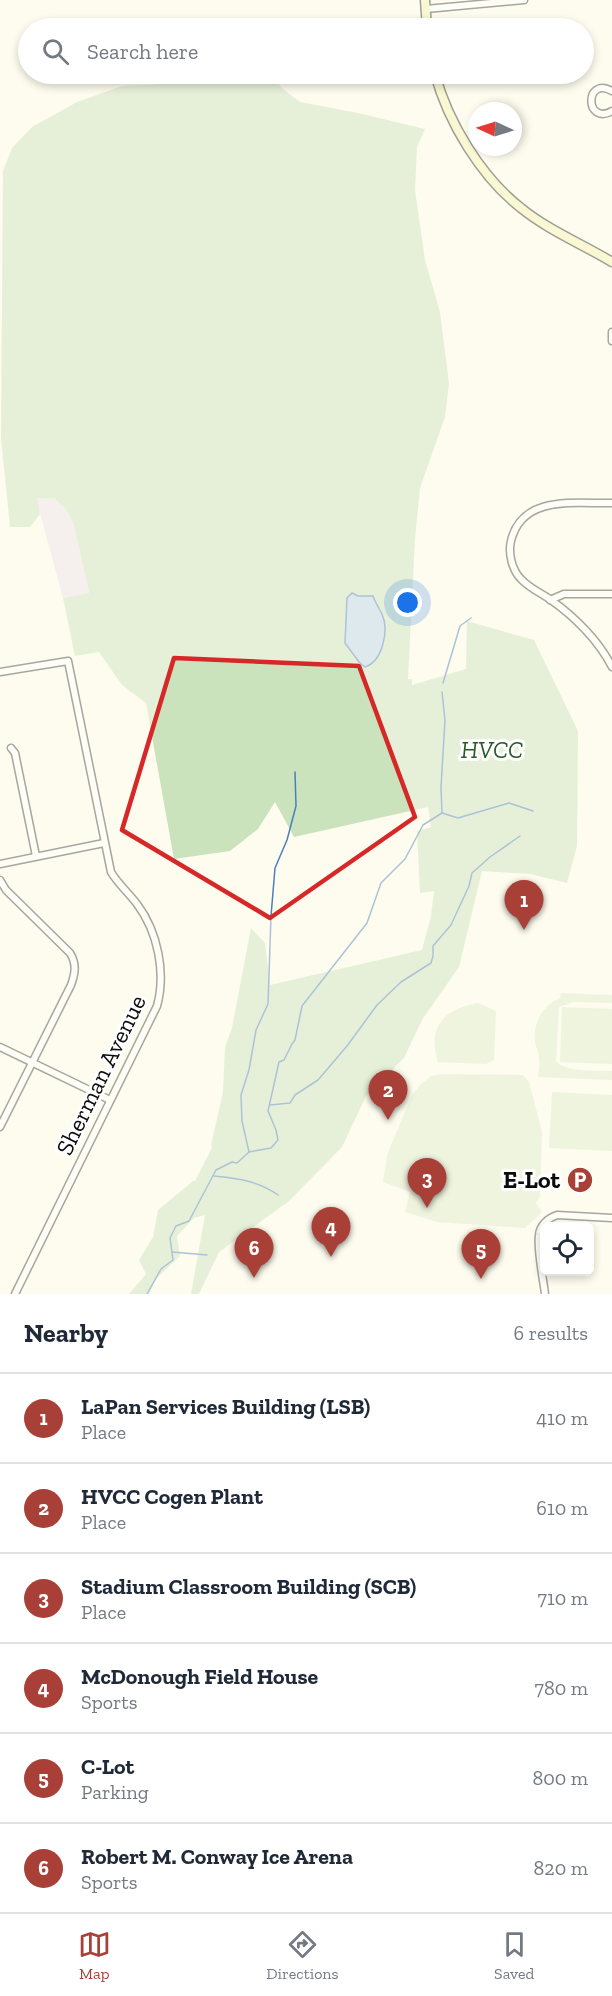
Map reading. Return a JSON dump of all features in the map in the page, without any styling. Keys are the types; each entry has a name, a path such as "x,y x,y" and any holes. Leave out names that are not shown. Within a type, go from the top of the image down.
{"main road":[{"path":"439,84 454,122 478,162 506,195 535,218 612,262"}],"street":[{"path":"425,5 524,0"},
{"path":"612,89 598,89 592,95 591,104 599,113 608,114 612,111"},
{"path":"612,332 612,341"},
{"path":"612,503 545,505 529,513 514,531 510,546 516,572 521,579 573,617 605,654 612,667"},
{"path":"550,600 564,594 612,594"},
{"name":"Sherman Avenue","path":"0,672 68,662 111,872 136,902 148,923 157,950 162,985 157,1006 15,1294"},
{"path":"11,748 15,753 36,856"},
{"path":"0,864 104,843"},
{"path":"0,880 6,890 70,953 75,964 74,976 70,985 0,1126"},
{"path":"0,1047 110,1100"},
{"path":"544,1294 539,1234 545,1221 557,1215 612,1218"}],"highlighted area":[{"path":"174,658 359,666 415,817 270,918 122,830"}],"shaded area":[{"path":"36,498 54,498 66,509 74,525 89,593 63,598"}],"green space":[{"name":"HVCC","path":"278,84 300,102 425,129 417,147 415,190 425,260 440,312 449,383 445,417 420,488 408,679 412,679 412,685 466,669 467,621 534,640 578,731 577,846 567,883 530,874 482,871 459,967 422,1020 404,1058 366,1096 342,1147 289,1201 219,1252 199,1294 191,1294 205,1215 194,1218 177,1236 180,1256 155,1280 149,1294 129,1294 146,1274 139,1260 153,1237 158,1210 195,1181 212,1148 223,1092 225,1047 232,1028 251,928 265,943 270,985 422,950 431,916 434,891 420,893 417,831 431,827 428,807 294,837 275,802 258,829 230,851 174,859 146,703 122,685 99,652 75,656 63,598 89,593 74,525 66,509 54,498 37,498 40,514 30,527 10,527 1,438 3,171 12,148 32,127 77,102 122,86"},
{"path":"561,993 612,995 612,1003 573,1002 559,1007 556,1062 569,1068 612,1071 612,1080 538,1077 536,1026 541,1014 560,998"},
{"path":"478,1003 496,1011 494,1060 486,1064 438,1062 435,1039 441,1022 456,1010"},
{"path":"562,1007 612,1009 612,1064 560,1062"},
{"path":"442,1074 523,1075 529,1082 542,1132 540,1197 536,1203 542,1212 525,1228 437,1222 405,1212 410,1192 383,1182 387,1155 412,1095 431,1076"},
{"path":"552,1092 612,1095 612,1151 549,1148"}],"water":[{"path":"352,593 358,596 373,596 384,621 383,644 380,652 371,664 365,667 345,643 347,598"}],"waterway":[{"path":"443,683 460,626 471,618"},
{"path":"147,1294 161,1269 173,1260 170,1238 176,1226 189,1221 216,1170 232,1162 237,1163 249,1152 271,1148 278,1140 268,1111 279,1062 284,1060 295,1040 302,1006 367,923 381,883 405,859 423,825 442,813 441,787 445,720 442,692"},
{"path":"249,1152 242,1121 241,1095 249,1070 256,1030 268,1004 275,868 287,840 296,806 295,772"},
{"path":"442,813 458,818 509,803 533,811"},
{"path":"270,1105 290,1103 295,1095 318,1080 377,1005 401,982 431,963 433,946 451,925 469,886 472,873 520,836"},
{"path":"214,1176 247,1181 263,1186 278,1195"},
{"path":"172,1252 207,1255"}],"place":[{"name":"LaPan Services Building (LSB)","path":"524,930"},
{"name":"HVCC Cogen Plant","path":"388,1120"},
{"name":"E-Lot","path":"580,1180"},
{"name":"Stadium Classroom Building (SCB)","path":"427,1208"},
{"name":"McDonough Field House","path":"331,1257"},
{"name":"Robert M. Conway Ice Arena","path":"254,1278"},
{"name":"C-Lot","path":"481,1279"}]}
